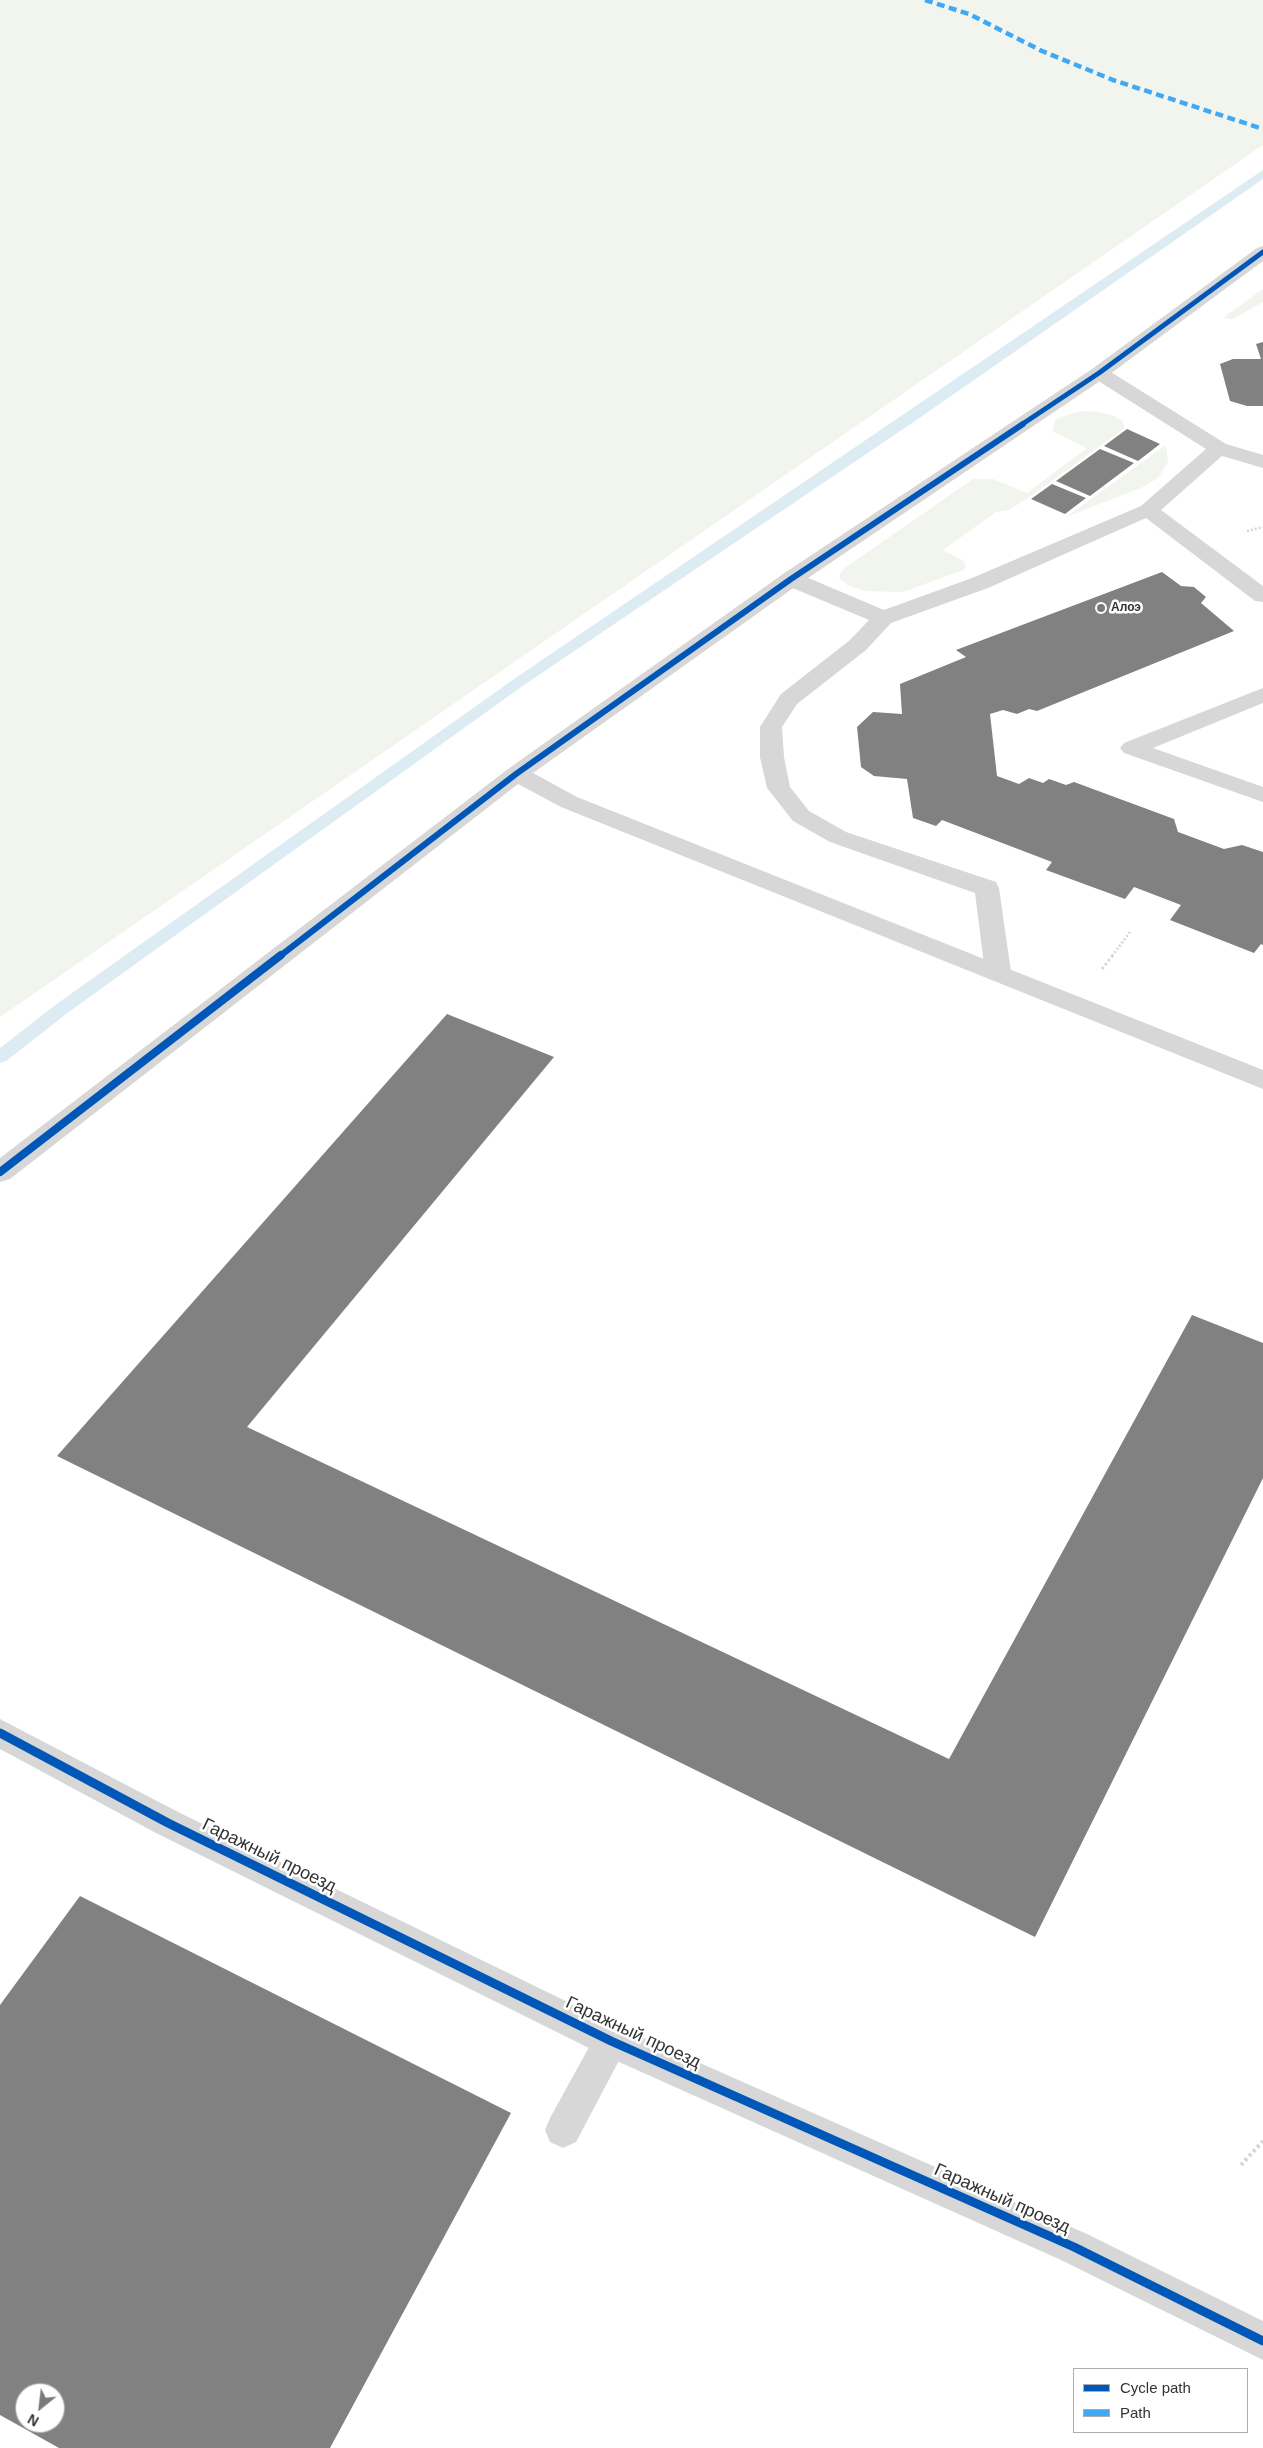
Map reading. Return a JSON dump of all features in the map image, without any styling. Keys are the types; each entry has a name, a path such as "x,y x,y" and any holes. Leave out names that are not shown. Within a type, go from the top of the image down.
{"street":[{"path":"0,1172 516,774 791,579 1099,373 1263,252"},
{"path":"1099,373 1219,448 1263,462"},
{"path":"998,972 988,888 838,837 801,816 779,788 772,757 771,728 789,699 858,645 883,618 980,583 1148,510 1219,448"},
{"path":"1148,510 1263,596"},
{"path":"791,579 883,618"},
{"path":"1263,695 1132,748 1263,795"},
{"path":"516,774 569,802 998,972 1263,1080"},
{"name":"Гаражный проезд","path":"0,1733 168,1823 611,2041 1074,2247 1263,2341"},
{"path":"563,2130 611,2041"}],"path":[{"path":"1241,2165 1263,2141"}],"shaded area":[{"path":"0,0 1263,0 1263,145 0,1017"},
{"path":"1263,289 1263,302 1233,319 1223,318"},
{"path":"1084,411 1114,416 1122,421 1125,428 1031,496 1009,510 996,512 943,550 964,561 966,566 963,570 903,592 866,591 849,586 839,578 842,570 973,479 993,479 1027,493 1087,448 1052,431 1055,420 1069,414"},
{"path":"1166,445 1168,462 1158,478 1143,487 1066,517"}],"building":[{"path":"1263,342 1263,406 1247,406 1230,401 1220,364 1233,359 1261,359 1256,344"},
{"path":"1127,429 1160,444 1138,461 1104,446"},
{"path":"1100,449 1134,463 1090,496 1056,481"},
{"path":"1052,484 1086,498 1065,514 1031,499"},
{"path":"1162,572 1181,586 1194,587 1206,597 1201,603 1234,631 1037,711 1029,709 1017,714 1003,710 990,714 997,776 1019,784 1029,778 1043,783 1049,779 1066,785 1074,782 1174,819 1178,832 1224,849 1242,845 1263,852 1263,945 1261,944 1254,953 1170,920 1181,905 1134,887 1125,899 1046,870 1052,862 942,820 936,826 913,818 907,779 874,776 861,767 857,727 873,712 902,714 900,684 966,657 956,650"},
{"path":"447,1014 554,1057 247,1427 949,1759 1192,1315 1263,1343 1263,1478 1035,1937 57,1456"},
{"path":"80,1896 511,2113 330,2448 59,2448 32,2433 65,2433 65,2383 15,2383 15,2423 0,2415 0,2005"}],"waterway":[{"path":"0,1057 64,1007 519,682 913,416 1263,174"}],"marked path":[{"path":"925,0 969,14 1042,51 1113,80 1263,129"}],"cycle path":[{"path":"0,1172 516,774 791,579 1099,373 1263,252"},
{"path":"0,1733 168,1823 611,2041 1074,2247 1263,2341"}],"place":[{"name":"Алоэ","path":"1101,608"}]}
